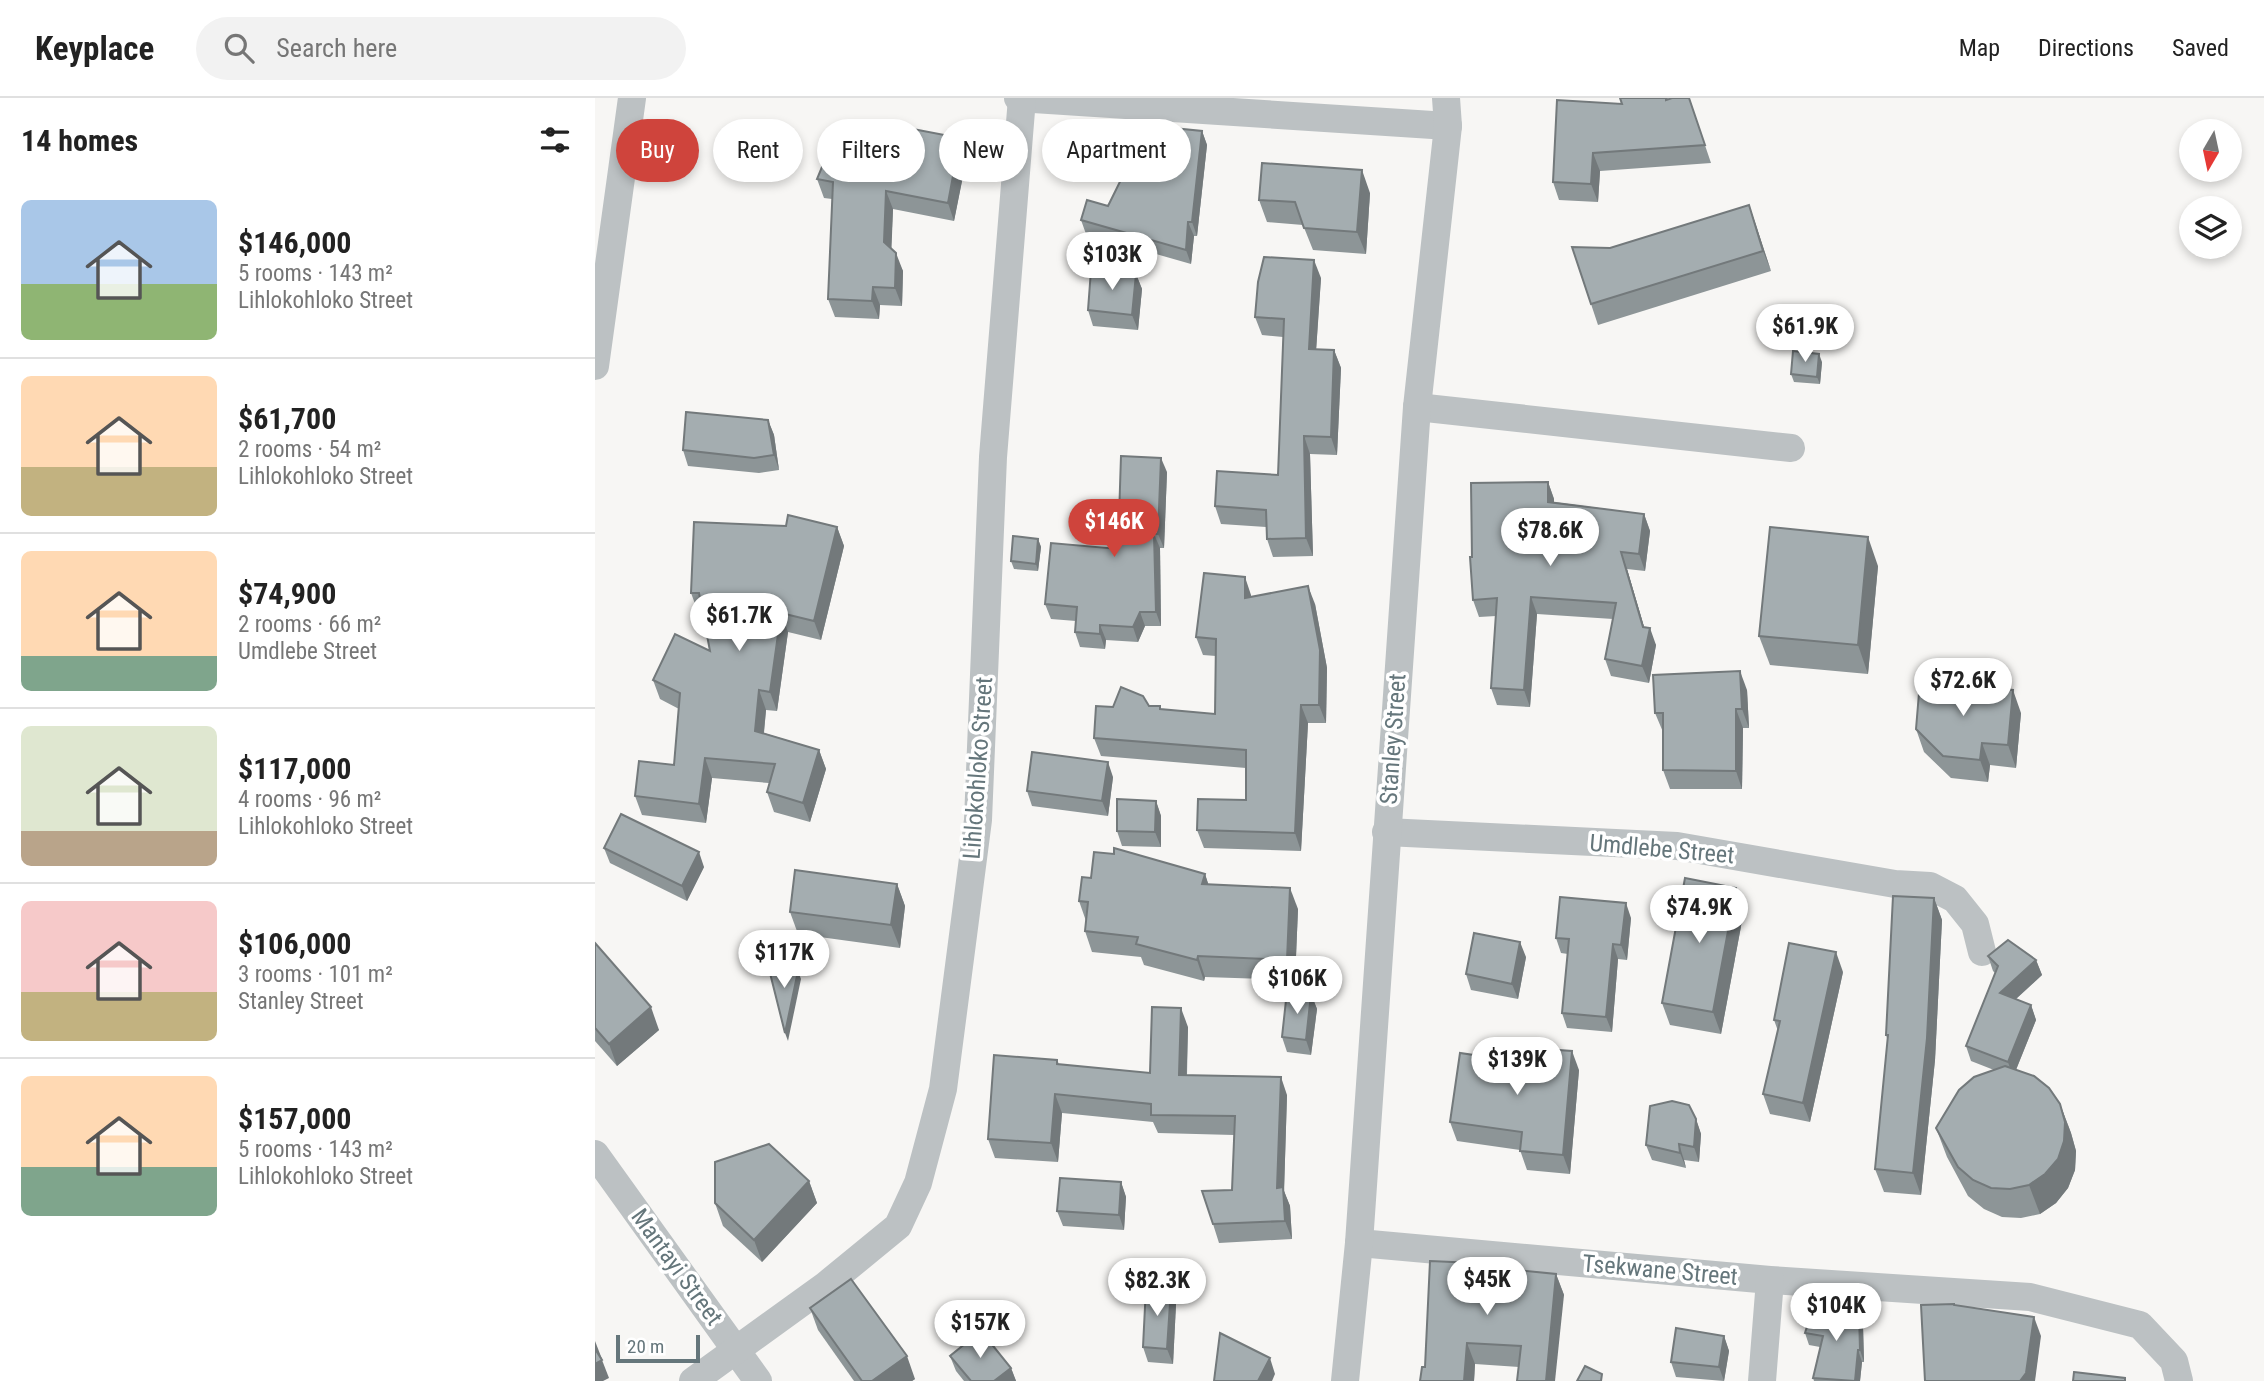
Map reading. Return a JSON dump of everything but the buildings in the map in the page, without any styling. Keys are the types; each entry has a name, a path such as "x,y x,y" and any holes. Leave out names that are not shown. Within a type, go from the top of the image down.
{"street":[{"path":"595,366 632,98"},
{"path":"1021,98 1448,126"},
{"name":"Lihlokohloko Street","path":"693,1381 825,1284 898,1226 918,1184 943,1089 978,820 993,457 1021,98"},
{"name":"Stanley Street","path":"1345,1381 1359,1243 1417,407 1448,126 1446,98"},
{"path":"1417,407 1791,448"},
{"name":"Umdlebe Street","path":"1386,832 1677,846 1895,884 1930,886 1955,899 1968,915 1975,924 1982,952"},
{"name":"Mantayi Street","path":"595,1154 758,1381"},
{"name":"Tsekwane Street","path":"1359,1243 1770,1280 2029,1297 2140,1325 2174,1361 2179,1381"},
{"path":"1762,1381 1770,1280"}]}
